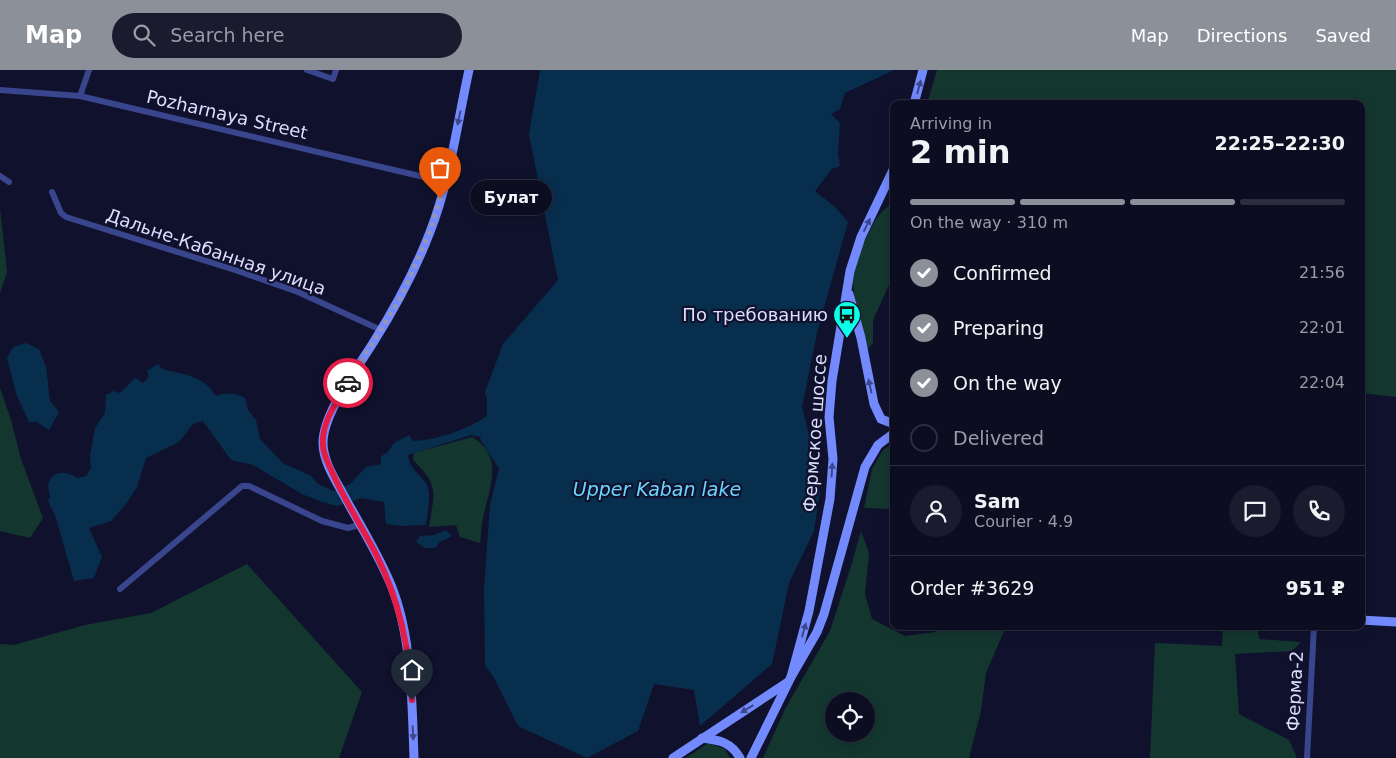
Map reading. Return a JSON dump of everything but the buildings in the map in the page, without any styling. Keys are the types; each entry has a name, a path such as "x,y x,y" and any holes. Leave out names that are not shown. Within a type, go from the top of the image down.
{"street":[{"path":"80,96 89,70"},
{"path":"307,70 333,79 336,70"},
{"path":"414,758 411,681 402,624 393,590 336,482 325,457 323,446 324,430 336,402 401,297 430,232 445,182 469,70"},
{"path":"915,100 923,70"},
{"name":"Pozharnaya Street","path":"0,90 80,96 445,182"},
{"path":"0,176 9,182"},
{"name":"Фермское шоссе","path":"673,758 789,680 809,612 830,499 833,459 829,417 832,381 850,271 861,236 890,176"},
{"name":"Дальне-Кабанная улица","path":"52,192 61,213 66,218 235,270 298,292 382,330"},
{"path":"850,271 849,298 861,338 874,404 881,419 890,422"},
{"name":"Фермское шоссе","path":"751,758 789,680 817,632 824,614 865,467 878,445 890,436"},
{"path":"120,589 242,486 249,486 322,521 348,528 359,525"},
{"path":"1365,620 1396,622"},
{"name":"Ферма-2","path":"1307,758 1314,630"},
{"path":"702,738 725,742 740,758"}],"green space":[{"path":"937,70 1396,70 1396,397 1365,393 1365,100 928,100"},
{"path":"889,205 890,285 873,320 873,343 865,351 853,290 854,271 860,251 874,223"},
{"path":"0,208 7,272 0,293"},
{"path":"0,388 21,459 43,518 30,538 0,531"},
{"path":"472,437 483,445 492,465 492,476 482,523 480,543 460,537 456,525 429,527 433,490 428,477 413,460 414,453"},
{"path":"890,446 890,509 864,508 872,469 883,450"},
{"path":"861,531 869,553 865,594 872,619 890,630 905,636 936,632 938,630 1004,630 986,673 981,711 969,758 763,758 785,709 830,631"},
{"path":"247,564 362,692 339,758 0,758 0,644 14,645 85,625 151,613"},
{"path":"1223,630 1258,630 1259,639 1301,642 1292,651 1235,654 1239,714 1289,740 1297,758 1150,758 1155,643 1222,646"},
{"path":"708,743 725,749 730,758 686,758"}],"water":[{"name":"Upper Kaban lake","path":"540,70 894,70 845,93 840,109 831,114 840,123 838,154 840,166 832,169 815,191 835,207 848,222 817,333 802,407 814,456 820,492 814,531 789,583 772,664 700,726 694,690 654,684 638,731 587,758 518,726 493,676 485,666 484,589 490,504 499,469 480,439 481,437 471,435 408,455 412,466 428,487 429,500 426,525 403,526 386,524 384,502 362,498 337,506 322,502 302,494 253,465 231,460 203,421 193,424 179,442 146,458 137,487 126,504 111,521 89,528 102,557 94,578 74,581 55,515 48,501 50,497 48,485 53,476 60,473 73,475 77,478 86,476 91,468 90,456 95,428 105,413 106,394 113,391 120,393 135,378 143,383 149,377 147,371 158,364 165,370 188,375 204,382 216,396 231,394 245,398 248,410 256,420 260,439 284,464 310,475 318,484 334,491 350,484 366,467 381,464 381,456 387,453 394,443 409,435 413,441 441,436 470,426 487,416 485,392 503,344 558,280 529,134"},
{"path":"26,343 39,349 46,367 50,401 59,412 49,430 37,422 29,422 17,396 7,358 13,347"},
{"path":"446,530 452,536 440,542 435,548 425,548 416,542 420,536 434,535"}],"way so far":[{"path":"348,383 401,297 430,232 440,198"}],"place":[{"name":"Булат","path":"440,198"},
{"name":"По требованию","path":"847,339"}],"route":[{"path":"348,383 336,402 324,430 323,446 325,457 336,482 393,590 402,624 412,700"}]}
